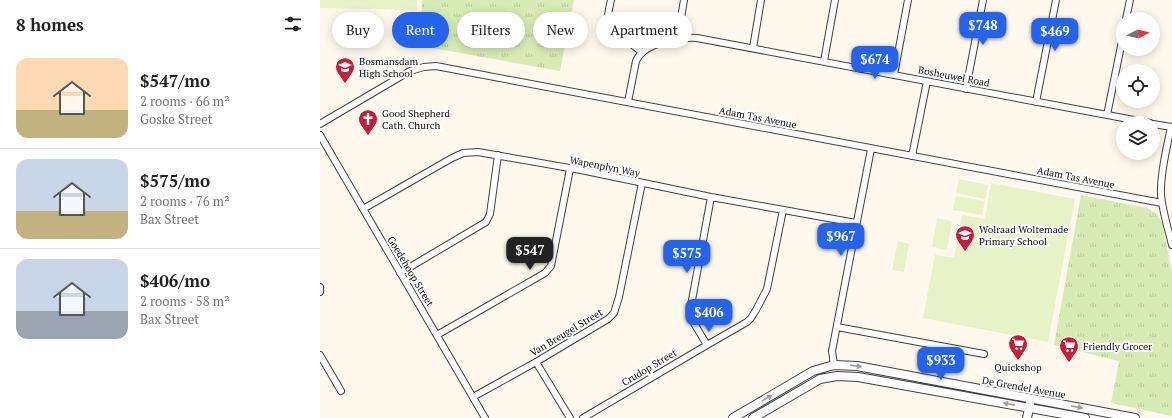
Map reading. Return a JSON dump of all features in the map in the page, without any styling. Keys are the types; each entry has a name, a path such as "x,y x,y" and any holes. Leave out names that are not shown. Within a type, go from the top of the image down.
{"street":[{"path":"611,0 608,18 610,26 642,52 636,61 628,102"},
{"path":"682,12 684,0"},
{"path":"753,48 761,0"},
{"path":"824,61 835,0"},
{"path":"894,75 908,0"},
{"path":"966,89 983,0"},
{"path":"1036,102 1056,0"},
{"path":"1127,12 1130,0"},
{"name":"Bosheuwel Road","path":"692,38 824,61 1116,117"},
{"name":"Bosheuwel Road","path":"642,52 649,48"},
{"path":"1107,115 1119,56"},
{"name":"Adam Tas Avenue","path":"320,124 410,71 430,66 442,67 1162,203"},
{"path":"912,156 926,81"},
{"path":"1160,125 1171,127 1162,175 1161,192 1162,203 1172,245"},
{"name":"Goedehoop Street","path":"320,135 485,418"},
{"path":"847,376 838,371 834,365 832,351 871,149"},
{"name":"Wapenplyn Way","path":"363,210 452,158 463,153 478,152 711,197 856,223"},
{"path":"400,273 486,222 490,214 498,155"},
{"path":"437,335 542,275 549,269 552,261 570,169"},
{"name":"Van Breugel Street","path":"473,397 536,362 608,319 614,313 619,296 642,183"},
{"path":"707,345 692,320 690,311 711,197"},
{"name":"Crudop Street","path":"583,418 743,325 751,318 765,294 783,210"},
{"path":"320,287 320,292"},
{"path":"837,327 984,354"},
{"path":"320,355 341,390"},
{"path":"536,362 570,418"},
{"path":"820,380 830,373 834,365"},
{"name":"De Grendel Avenue","path":"733,418 809,373 834,365 857,366 1135,418"},
{"name":"De Grendel Avenue","path":"752,418 820,380 833,376 858,377 1085,418"},
{"path":"1027,418 1030,399"},
{"path":"1036,418 1039,400"}],"green space":[{"path":"320,0 417,0 417,10 320,8"},
{"path":"422,0 574,0 572,12 533,12 533,48 565,48 560,71 432,48 449,48 449,12 422,12"},
{"path":"959,179 988,185 985,199 956,193"},
{"path":"991,183 1075,199 1048,342 923,318 935,255 954,258 962,215 985,219"},
{"path":"1081,195 1147,208 1156,213 1162,223 1172,272 1172,416 1111,403 1119,361 1054,345"},
{"path":"956,196 985,201 982,215 953,210"},
{"path":"937,218 952,221 947,250 932,247"},
{"path":"898,241 909,244 904,272 892,270"}],"place":[{"name":"Bosmansdam High School","path":"345,84"},
{"name":"Good Shepherd Cath. Church","path":"368,136"},
{"name":"Wolraad Woltemade Primary School","path":"965,252"},
{"name":"Quickshop","path":"1018,361"},
{"name":"Friendly Grocer","path":"1069,363"}]}
